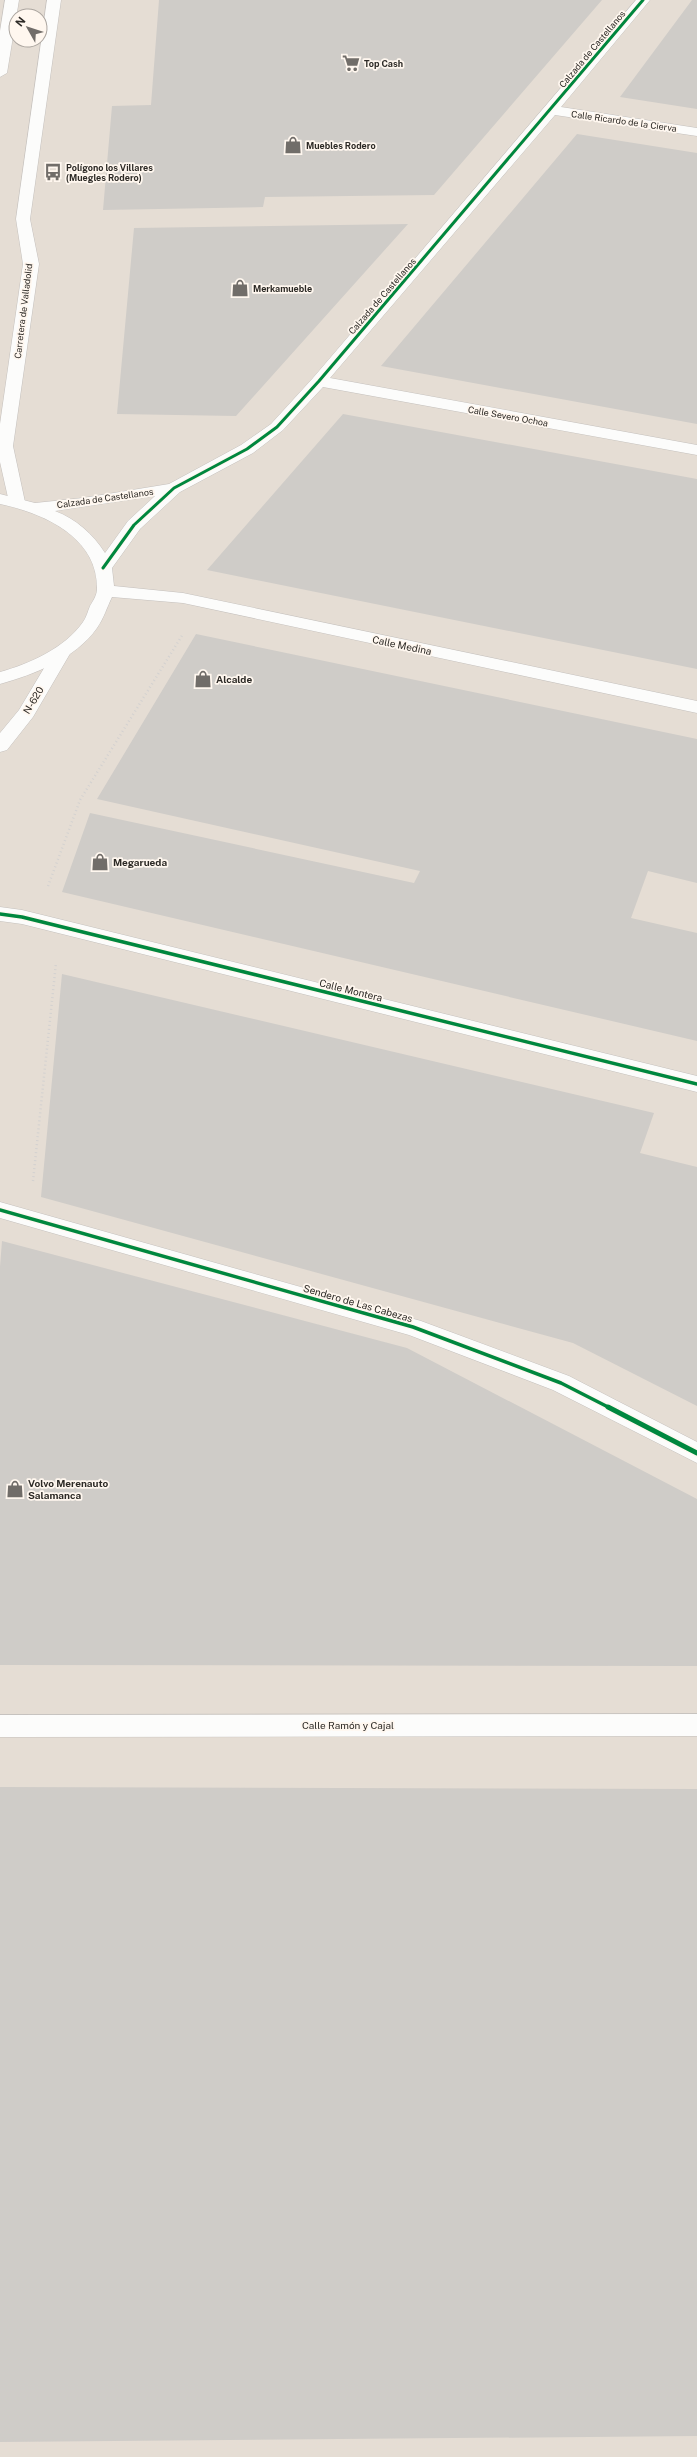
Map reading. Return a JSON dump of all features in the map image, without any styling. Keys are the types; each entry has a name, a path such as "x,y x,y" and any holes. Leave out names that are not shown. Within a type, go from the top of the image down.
{"main road":[{"path":"0,73 12,0"},
{"name":"Carretera de Valladolid","path":"17,502 5,446 31,264 23,219 54,0"},
{"name":"Calzada de Castellanos","path":"103,568 134,525 174,488 247,449 277,427 319,381 643,0"},
{"name":"Calle Ricardo de la Cierva","path":"551,110 697,132"},
{"name":"Calle Severo Ochoa","path":"319,381 697,450"},
{"name":"Calzada de Castellanos","path":"35,507 83,503 174,488"},
{"path":"0,499 35,507 68,522 91,544 103,568 106,591 90,625 62,652 16,674 0,678"},
{"name":"Calle Medina","path":"106,591 201,602 697,707"},
{"name":"N-620","path":"0,746 26,713 62,652"},
{"name":"Calle Montera","path":"0,914 49,924 697,1084"},
{"name":"Sendero de Las Cabezas","path":"0,1210 413,1327 561,1383 697,1453"},
{"name":"Calle Ramón y Cajal","path":"0,1726 697,1725"}],"path":[{"path":"29,1218 56,964 45,893 80,800 201,602"}],"shaded area":[{"path":"0,0 697,0 697,2457 0,2457"}],"building":[{"path":"159,0 602,0 434,195 265,197 263,207 103,210 112,106 151,105"},
{"path":"692,0 697,0 697,109 620,97"},
{"path":"577,134 697,153 697,424 381,366"},
{"name":"Merkamueble","path":"408,224 236,416 117,414 134,228"},
{"path":"343,414 697,479 697,669 207,570"},
{"path":"196,634 697,739 697,883 648,871 631,918 697,933 697,1041 62,892 90,813 414,883 420,871 97,799"},
{"path":"62,974 654,1113 640,1153 697,1167 697,1406 573,1343 41,1197"},
{"path":"2,1241 407,1348 697,1499 697,1666 0,1665 0,1267"},
{"path":"0,1787 697,1789 697,2436 0,2442"}],"cycle path":[{"path":"103,568 134,525 174,488 247,449 277,427 319,381 643,0"},
{"path":"0,914 22,917 697,1084"},
{"path":"0,1210 413,1327 561,1383 697,1453"}],"place":[{"name":"Top Cash","path":"351,63"},
{"name":"Muebles Rodero","path":"293,145"},
{"name":"Polígono los Villares (Muegles Rodero)","path":"53,172"},
{"name":"Merkamueble","path":"240,288"},
{"name":"Alcalde","path":"203,679"},
{"name":"Megarueda","path":"100,862"},
{"name":"Volvo Merenauto Salamanca","path":"15,1489"}]}
